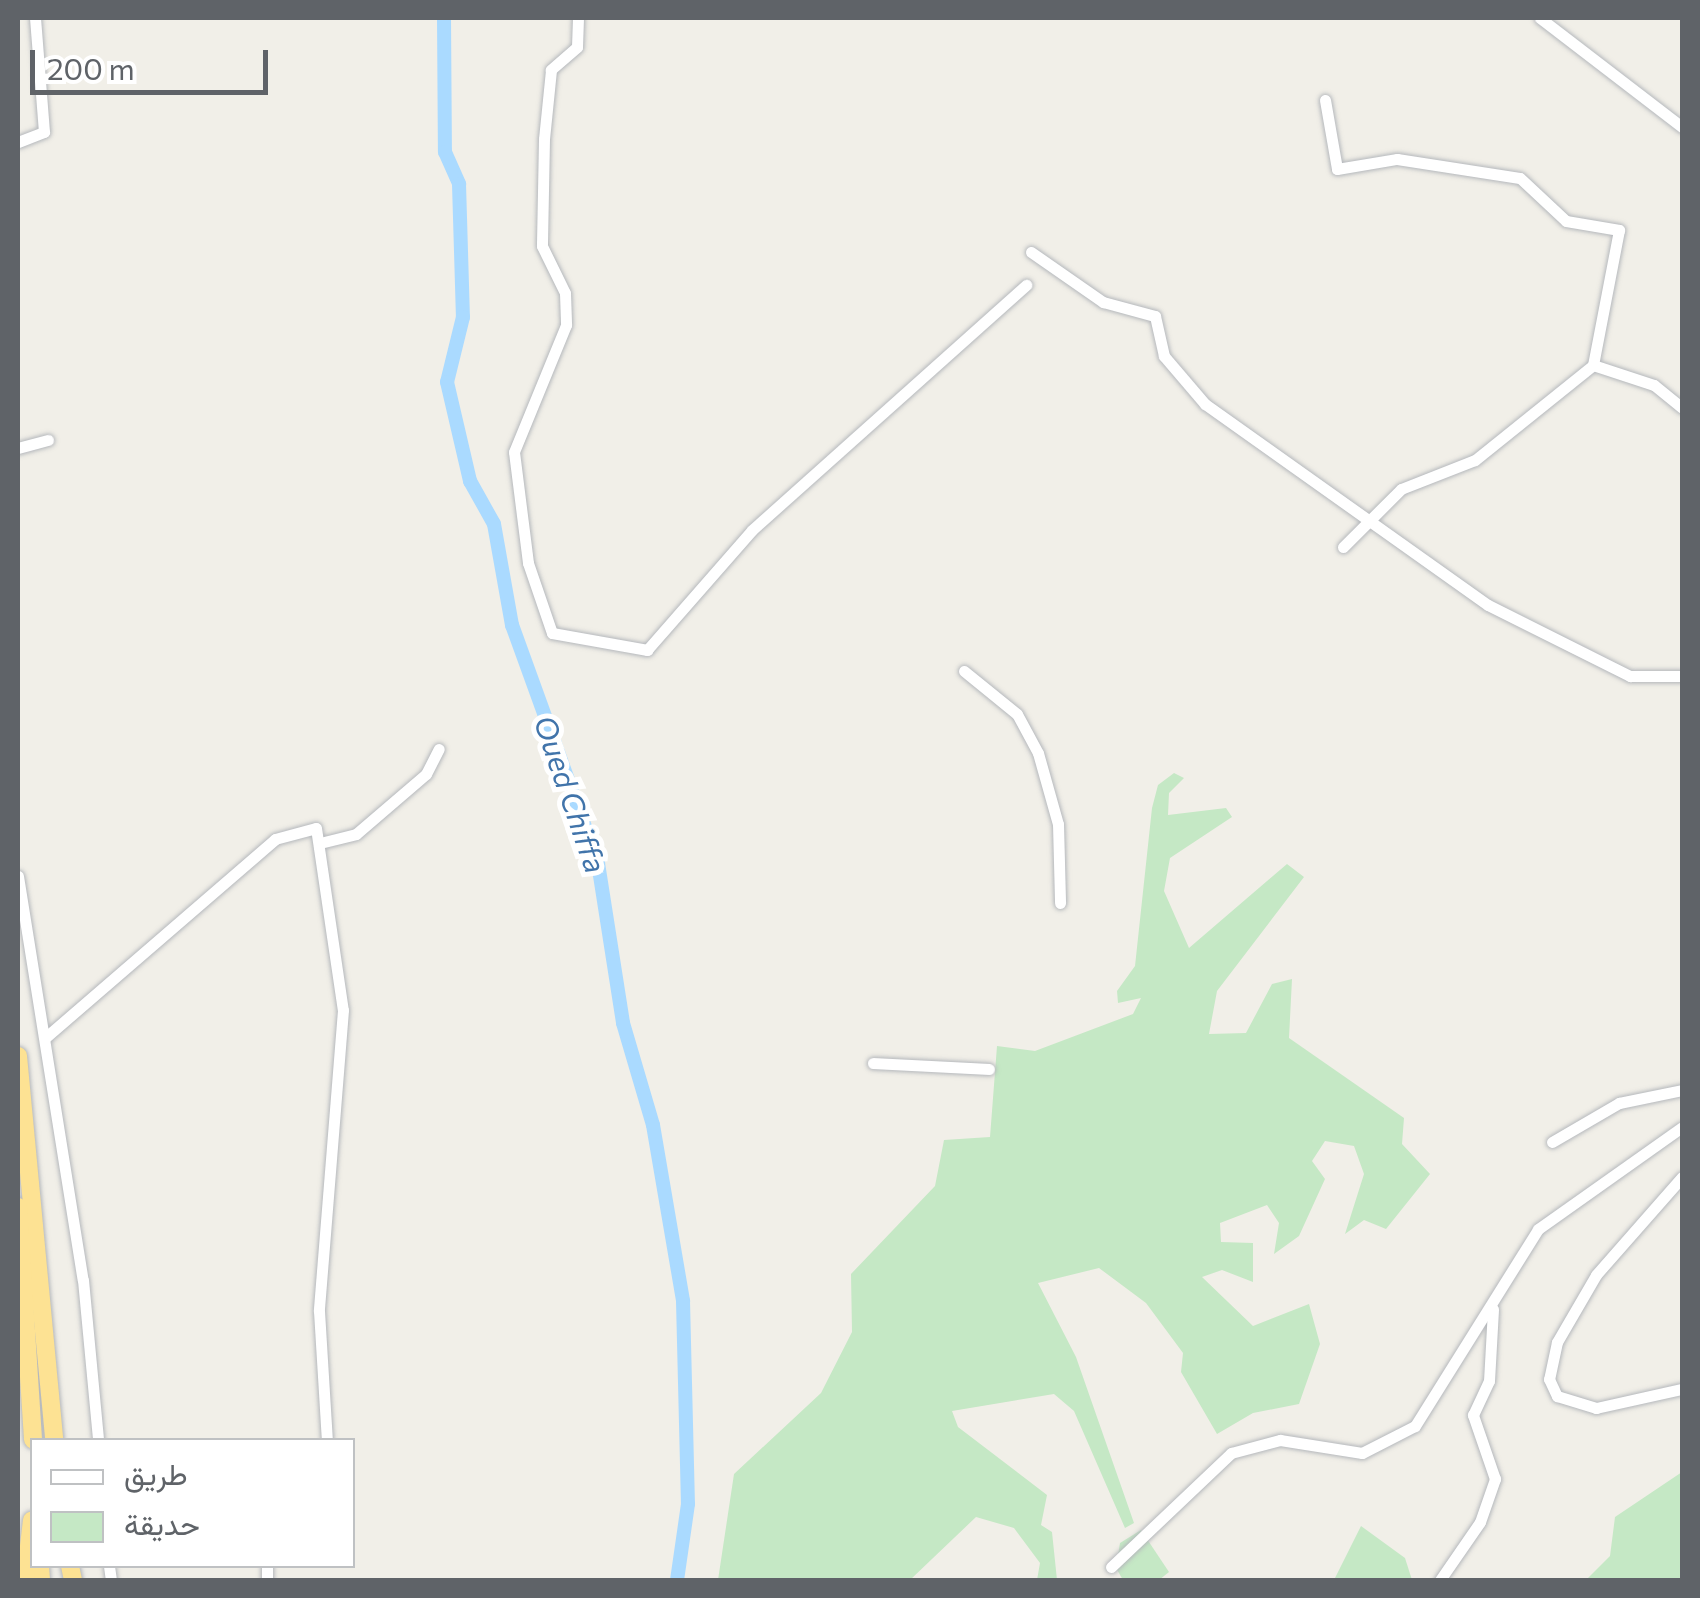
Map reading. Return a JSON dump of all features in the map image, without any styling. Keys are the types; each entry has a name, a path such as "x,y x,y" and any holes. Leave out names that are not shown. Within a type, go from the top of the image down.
{"highway":[{"path":"18,1056 54,1438"},
{"path":"18,1207 33,1438"},
{"path":"26,1580 30,1540"}],"street":[{"path":"18,142 44,132 35,18"},
{"path":"578,18 577,48 551,70 544,139 542,246 565,292 566,324 514,452 528,563 552,633 647,650 752,530 1026,286"},
{"path":"1540,18 1682,127"},
{"path":"1325,100 1336,170 1397,159 1520,178 1566,221 1619,230 1593,365 1474,460 1401,489 1363,522 1343,547"},
{"path":"1031,252 1104,302 1155,316 1164,356 1189,388 1363,522 1488,606 1630,676 1682,676"},
{"path":"1593,365 1654,386 1682,408"},
{"path":"18,448 48,440"},
{"path":"964,671 1016,714 1038,753 1058,824 1060,904"},
{"path":"320,844 356,834 426,774 440,749"},
{"path":"46,1037 275,839 316,828 343,1010 319,1311 327,1438"},
{"path":"18,876 46,1037 98,1438"},
{"path":"874,1063 989,1068"},
{"path":"1552,1142 1619,1104 1682,1090"},
{"path":"1112,1567 1231,1453 1280,1440 1362,1453 1415,1426 1494,1306 1538,1229 1682,1126"},
{"path":"1682,1178 1596,1276 1558,1342 1549,1379 1558,1396 1596,1408 1682,1389"},
{"path":"1440,1580 1480,1522 1494,1479 1474,1415 1490,1381 1494,1306"}],"green space":[{"path":"1174,773 1184,778 1169,793 1168,815 1226,808 1232,817 1170,858 1164,891 1189,948 1287,864 1304,877 1217,991 1209,1034 1246,1033 1272,984 1292,979 1289,1038 1404,1118 1402,1144 1430,1174 1386,1229 1364,1220 1345,1234 1364,1174 1354,1146 1325,1141 1312,1161 1325,1179 1299,1236 1274,1254 1279,1223 1267,1205 1220,1223 1221,1242 1253,1243 1253,1282 1222,1270 1202,1277 1253,1326 1309,1304 1320,1344 1299,1404 1253,1413 1217,1434 1181,1372 1183,1353 1146,1303 1099,1268 1038,1283 1076,1357 1134,1523 1125,1528 1074,1411 1054,1394 952,1411 958,1427 1047,1495 1041,1525 1052,1532 1057,1580 1037,1580 1040,1563 1014,1528 976,1517 910,1580 718,1580 734,1474 821,1393 852,1332 851,1274 935,1186 944,1140 990,1137 997,1046 1035,1051 1133,1014 1141,998 1118,1003 1117,991 1135,966 1152,808 1158,785"},
{"path":"1682,1472 1682,1580 1586,1580 1610,1556 1615,1517"},
{"path":"1361,1526 1405,1558 1412,1580 1334,1580"},
{"path":"1141,1530 1169,1572 1159,1580 1123,1580 1116,1568 1120,1543"}],"waterway":[{"name":"Oued Chiffa","path":"444,18 445,152 459,184 463,317 447,382 470,481 494,524 512,625 598,863 623,1023 653,1125 683,1301 688,1504 677,1580"}]}
